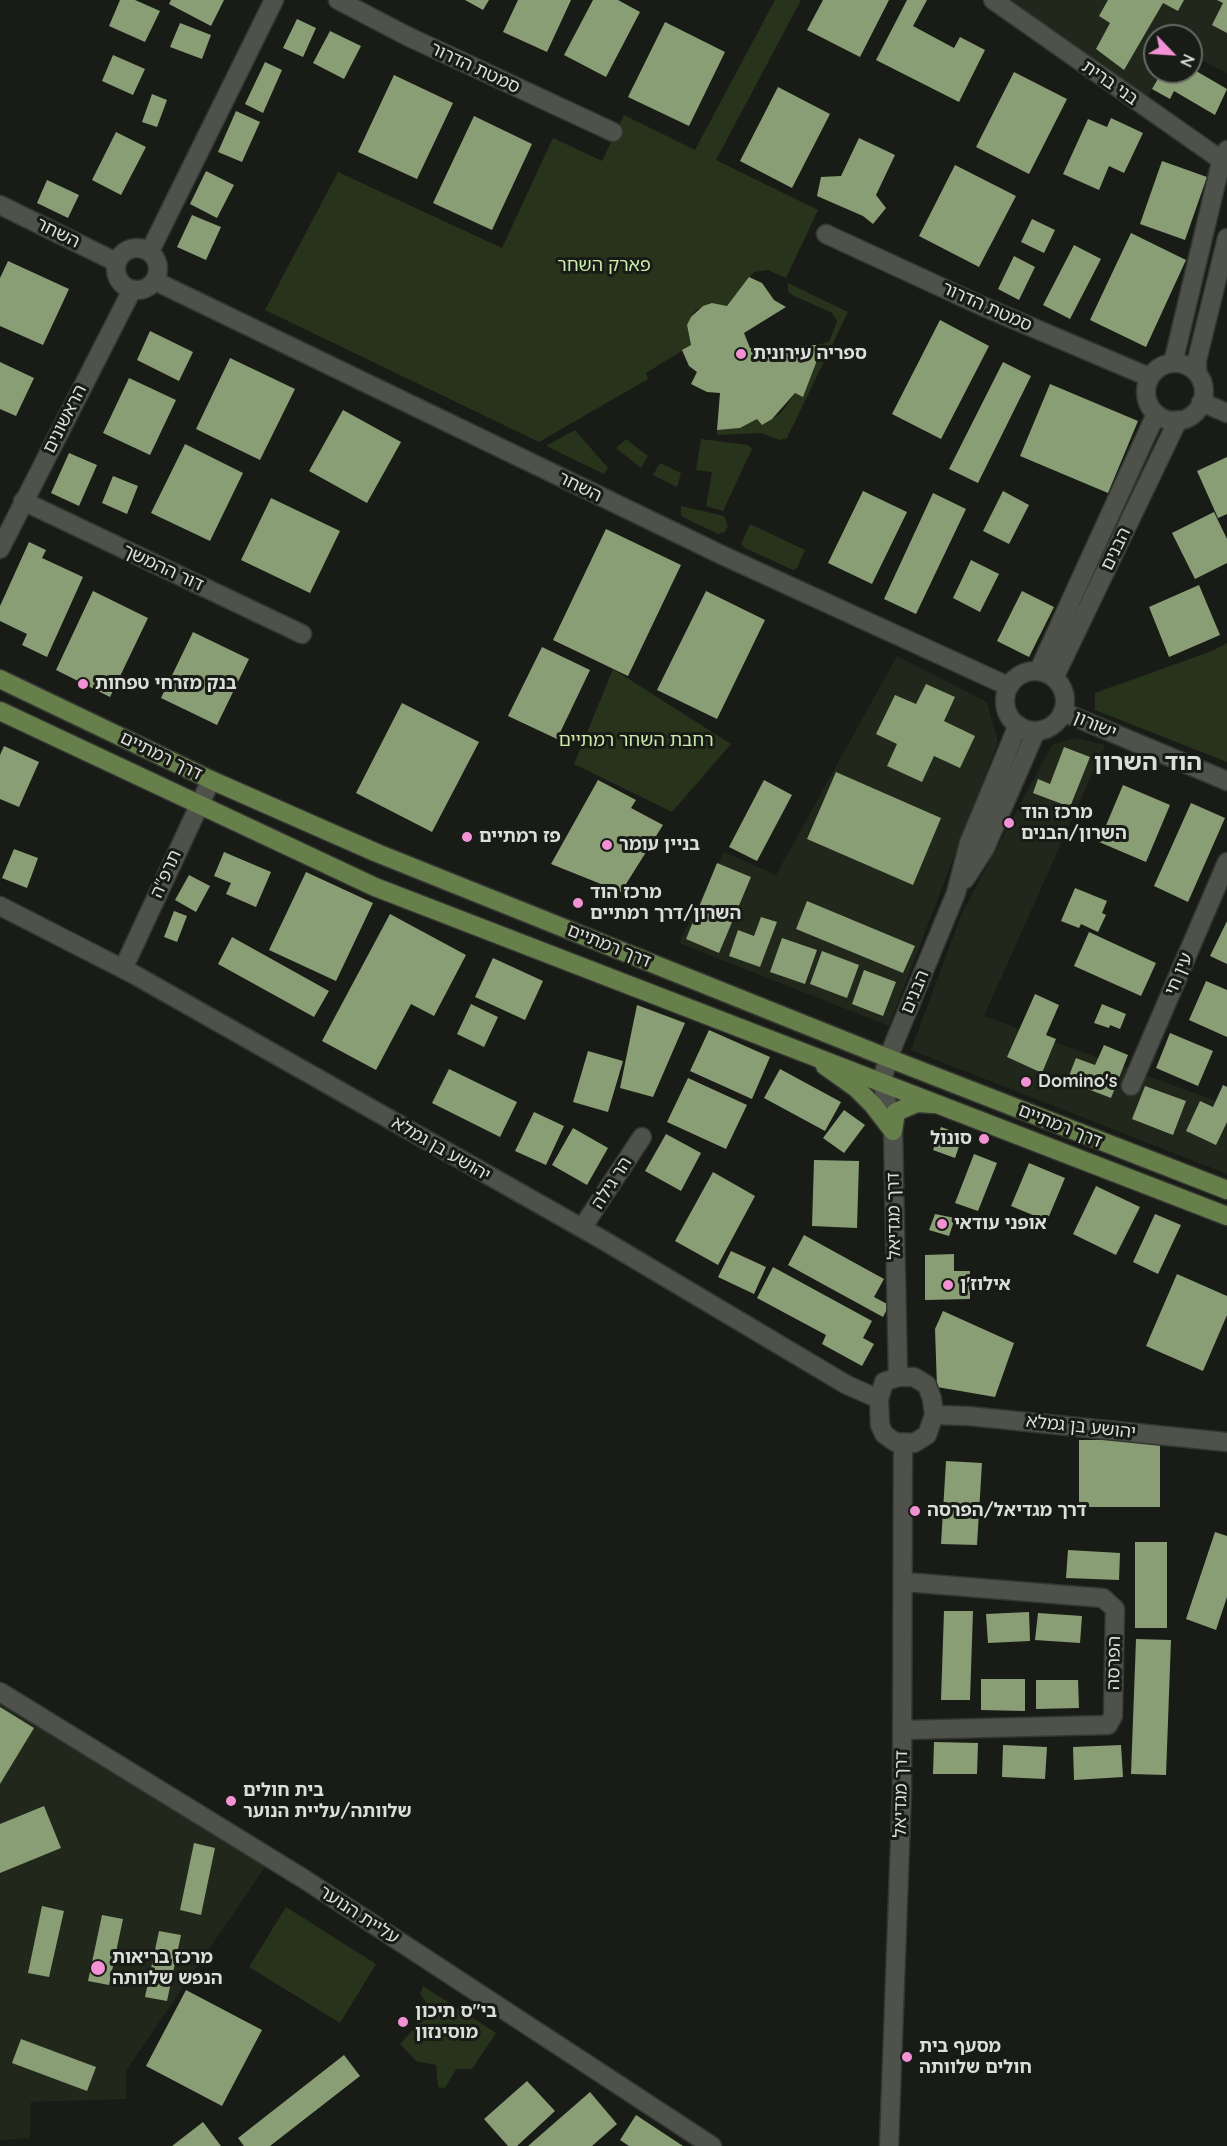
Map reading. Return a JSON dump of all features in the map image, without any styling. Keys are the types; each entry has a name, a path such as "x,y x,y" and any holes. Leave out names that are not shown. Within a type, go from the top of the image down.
{"main road":[{"name":"דרך רמתיים","path":"0,679 211,780 377,853 888,1058 1227,1190"},
{"name":"דרך רמתיים","path":"0,711 375,887 1227,1216"},
{"path":"805,1052 856,1088 873,1105 892,1131"},
{"path":"892,1131 896,1112 917,1103 942,1105"}],"street":[{"path":"150,251 273,0"},
{"name":"סמטת הדרור","path":"338,0 407,36 613,132"},
{"name":"בני ברית","path":"993,0 1225,158"},
{"path":"1173,363 1225,158"},
{"name":"השחר","path":"0,205 116,262"},
{"name":"סמטת הדרור","path":"826,234 982,306 1149,377"},
{"path":"1197,373 1190,367 1173,363 1164,365 1149,377 1146,397 1156,414 1178,420 1192,415 1201,402 1203,387 1197,373 1197,360 1227,238"},
{"path":"130,248 150,251 157,262 155,281 145,289 132,290 120,282 116,276 116,262 130,248"},
{"name":"השחר","path":"155,281 714,551 1008,686"},
{"name":"הראשונים","path":"0,549 132,290"},
{"path":"1201,402 1227,413"},
{"name":"הבנים","path":"1046,674 1156,414"},
{"name":"הבנים","path":"1046,674 1178,420"},
{"name":"דור ההמשך","path":"23,501 302,634"},
{"path":"1022,674 1046,674 1065,693 1067,702 1063,712 1052,726 1036,731 1018,725 1008,716 1005,707 1008,686 1022,674"},
{"name":"ישורון","path":"1063,712 1227,781"},
{"name":"הבנים","path":"888,1058 956,893 969,843 1018,725"},
{"name":"הבנים","path":"956,893 985,848 1036,731"},
{"name":"תרפ\"ה","path":"123,969 197,805 211,780"},
{"name":"עין חי","path":"1131,1086 1227,862"},
{"name":"יהושע בן גמלא","path":"0,906 123,969 582,1228 847,1385 879,1399"},
{"name":"דרך מגדיאל","path":"888,1058 882,1081 892,1131 898,1377"},
{"name":"הר גילה","path":"582,1228 642,1137"},
{"path":"898,1377 914,1377 927,1385 934,1415 927,1436 914,1443 895,1442 884,1434 880,1425 879,1399 884,1383 898,1377"},
{"name":"יהושע בן גמלא","path":"934,1415 968,1416 1227,1442"},
{"name":"דרך מגדיאל","path":"889,2146 905,1582 903,1443"},
{"name":"הפרסה","path":"902,1730 1108,1725 1113,1716 1115,1609 1102,1598 905,1582"},
{"name":"עליית הנוער","path":"0,1692 304,1879 712,2146"}],"shaded area":[{"path":"1007,0 1227,0 1227,73 1203,61 1203,24 1143,24 1143,84 1156,84 1147,98"},
{"path":"897,656 987,702 998,742 889,1026 679,943 724,852 776,875"},
{"path":"1075,738 1105,745 984,1016 1227,1105 1227,1174 911,1050 962,913 1052,745"},
{"name":"מרכז בריאות הנפש שלוותה","path":"0,1699 267,1864 126,2071 126,2099 31,2102 30,2138 0,2140"}],"green space":[{"name":"פארק השחר","path":"775,0 801,0 716,160 818,210 786,278 768,270 754,272 727,306 712,303 696,310 687,325 691,345 646,373 648,379 539,442 265,310 338,172 502,248 553,138 602,161 624,115 695,150"},
{"path":"788,283 848,312 787,438 780,440 761,433 717,435 717,430 740,428 757,419 762,425 781,413 795,393 803,396 816,363 816,345 829,342 837,321 832,313 792,295 788,291"},
{"path":"575,430 608,468 604,474 546,446"},
{"path":"626,439 648,456 641,468 616,448"},
{"path":"701,439 748,445 752,449 723,511 706,506 712,472 696,470"},
{"path":"660,463 681,473 677,487 653,475"},
{"path":"681,506 724,516 728,526 725,532 718,534 681,516"},
{"path":"750,524 805,550 797,568 793,570 745,548 741,544"},
{"path":"1227,643 1227,762 1095,710 1095,693 1212,651"},
{"name":"רחבת השחר רמתיים","path":"613,669 731,744 672,812 574,764"},
{"path":"286,1907 376,1964 340,2023 249,1967"},
{"path":"423,1986 496,2033 472,2069 456,2069 445,2088 438,2087 436,2065 416,2061 400,2044 417,2025 429,2006 420,1994"}],"building":[{"path":"120,0 135,0 160,11 145,42 109,26"},
{"path":"171,0 224,0 211,26 169,4"},
{"path":"465,0 489,0 483,10"},
{"path":"518,0 571,0 547,52 503,32"},
{"path":"593,0 618,0 640,12 606,77 564,55"},
{"path":"823,0 889,0 860,57 807,30"},
{"path":"907,0 927,0 913,26 954,48 960,37 985,50 959,102 876,60"},
{"path":"1108,0 1184,0 1178,11 1163,3 1151,24 1143,24 1143,37 1124,70 1096,49 1110,23 1099,16"},
{"path":"1217,0 1227,0 1227,33 1212,25 1223,3"},
{"path":"297,19 316,28 303,57 283,48"},
{"path":"665,22 725,52 689,126 628,97"},
{"path":"180,23 211,35 202,59 170,47"},
{"path":"330,31 361,46 344,79 313,63"},
{"path":"113,55 145,69 133,95 102,81"},
{"path":"265,62 282,70 263,113 245,104"},
{"path":"1014,72 1067,99 1029,174 976,147"},
{"path":"394,75 453,103 417,179 358,152"},
{"path":"1203,75 1227,89 1215,115 1174,91 1170,99 1152,89 1155,84 1203,84"},
{"path":"778,87 830,114 792,188 740,161"},
{"path":"152,94 167,100 157,127 142,122"},
{"path":"236,111 260,122 242,162 218,152"},
{"path":"474,116 532,144 492,230 433,203"},
{"path":"1111,118 1143,133 1124,173 1109,166 1099,190 1063,174 1088,119 1107,127"},
{"path":"116,132 146,147 121,195 92,180"},
{"path":"859,138 895,155 876,195 886,208 873,224 863,216 817,196 821,177 841,176"},
{"path":"1162,161 1207,177 1185,240 1140,224"},
{"path":"955,165 1016,196 979,267 919,236"},
{"path":"206,171 234,185 217,218 190,204"},
{"path":"47,180 79,195 68,218 37,203"},
{"path":"192,215 221,227 206,260 177,247"},
{"path":"1032,219 1055,230 1044,253 1021,242"},
{"path":"1131,233 1186,260 1146,347 1090,320"},
{"path":"1074,245 1101,259 1070,319 1043,305"},
{"path":"1014,256 1035,267 1019,300 998,289"},
{"path":"8,261 69,289 43,345 0,326 0,278"},
{"path":"749,277 762,283 774,300 786,307 744,333 750,348 816,345 816,363 803,397 795,393 772,419 762,425 757,419 740,428 717,430 720,393 707,392 691,384 697,372 689,366 682,350 691,345 687,325 691,317 703,306 712,303 727,306"},
{"path":"940,320 989,346 941,439 892,414"},
{"path":"150,331 193,352 179,381 137,360"},
{"path":"230,358 295,389 260,460 196,429"},
{"path":"0,362 34,378 16,416 0,409"},
{"path":"1003,362 1031,376 978,483 949,469"},
{"path":"129,378 176,400 150,455 103,433"},
{"path":"1050,384 1138,421 1108,493 1020,456"},
{"path":"343,410 401,442 367,503 309,471"},
{"path":"185,444 243,473 210,541 151,513"},
{"path":"69,453 97,465 79,506 51,493"},
{"path":"1227,457 1227,514 1218,518 1197,471"},
{"path":"113,476 138,486 127,514 102,503"},
{"path":"863,491 907,512 872,584 828,563"},
{"path":"1003,491 1029,505 1009,544 983,531"},
{"path":"933,493 966,509 916,614 884,599"},
{"path":"271,498 340,531 310,593 241,560"},
{"path":"1214,512 1227,539 1227,563 1195,579 1172,533"},
{"path":"606,529 681,565 628,676 553,640"},
{"path":"29,542 46,550 42,558 83,577 47,657 22,645 27,634 0,621 0,606"},
{"path":"971,560 999,574 980,612 953,598"},
{"path":"1199,585 1220,635 1169,657 1149,607"},
{"path":"93,591 148,618 110,697 56,670"},
{"path":"706,591 765,620 717,719 657,690"},
{"path":"1022,591 1054,607 1029,657 997,641"},
{"path":"193,632 249,659 217,725 161,698"},
{"path":"542,647 590,670 557,739 508,716"},
{"path":"926,684 955,697 944,721 975,736 960,768 934,756 922,782 887,766 897,744 876,734 895,695 916,704"},
{"path":"402,703 479,742 432,832 356,793"},
{"path":"4,746 39,762 19,807 0,799 0,755"},
{"path":"1064,747 1090,757 1070,807 1033,793 1038,779 1050,784"},
{"path":"836,772 941,818 913,885 807,839"},
{"name":"בניין עומר","path":"598,780 636,800 631,808 663,825 621,892 551,864"},
{"path":"764,780 792,795 757,861 729,847"},
{"path":"1123,785 1170,805 1146,862 1099,842"},
{"path":"1191,803 1225,818 1188,902 1154,886"},
{"path":"14,849 38,858 27,888 2,878"},
{"path":"224,852 271,872 256,907 226,894 231,883 214,876"},
{"path":"717,863 751,877 719,953 686,939"},
{"path":"306,872 373,903 336,981 269,950"},
{"path":"189,875 210,886 196,912 175,900"},
{"path":"1075,888 1107,901 1102,913 1106,915 1098,932 1081,924 1079,928 1061,921"},
{"path":"807,901 915,946 903,973 796,929"},
{"path":"174,911 187,916 177,942 164,937"},
{"path":"390,914 466,955 434,1016 411,1004 376,1070 322,1041"},
{"path":"761,917 777,922 760,967 729,956 738,930 754,936"},
{"path":"1227,921 1227,964 1210,956"},
{"path":"1089,932 1156,963 1141,996 1074,966"},
{"path":"232,937 329,991 314,1017 218,964"},
{"path":"782,938 817,950 805,984 770,972"},
{"path":"822,951 859,965 847,998 810,984"},
{"path":"493,958 543,981 525,1020 475,997"},
{"path":"864,970 896,982 883,1016 852,1004"},
{"path":"1206,981 1227,990 1227,1037 1189,1020"},
{"path":"1035,994 1059,1005 1046,1035 1056,1039 1042,1073 1007,1057"},
{"path":"471,1004 498,1017 484,1047 457,1034"},
{"path":"1102,1004 1126,1014 1120,1029 1094,1023"},
{"path":"637,1005 685,1023 653,1097 620,1088"},
{"path":"709,1030 770,1057 752,1099 690,1071"},
{"path":"1170,1033 1213,1051 1198,1086 1156,1068"},
{"path":"1104,1045 1128,1055 1111,1098 1067,1081 1076,1058 1095,1065"},
{"path":"588,1051 623,1061 608,1112 573,1102"},
{"path":"449,1069 517,1102 500,1137 432,1103"},
{"path":"780,1069 841,1102 825,1131 764,1098"},
{"path":"688,1078 747,1105 726,1149 667,1122"},
{"path":"1223,1085 1227,1087 1227,1122 1216,1145 1186,1131 1200,1101 1213,1107"},
{"path":"1145,1086 1186,1101 1173,1135 1132,1119"},
{"path":"844,1110 865,1125 844,1153 823,1138"},
{"path":"534,1112 564,1126 546,1165 515,1151"},
{"path":"941,1127 963,1135 955,1158 933,1150"},
{"path":"573,1128 608,1148 587,1185 552,1165"},
{"path":"666,1134 701,1153 681,1191 645,1171"},
{"path":"974,1154 997,1163 978,1211 955,1203"},
{"path":"814,1160 859,1161 857,1228 812,1226"},
{"path":"1029,1163 1065,1178 1047,1221 1011,1206"},
{"path":"713,1172 755,1196 718,1265 675,1241"},
{"path":"1096,1186 1140,1207 1116,1255 1073,1234"},
{"name":"אופני עודאי","path":"935,1214 955,1218 949,1236 929,1230"},
{"path":"1155,1214 1181,1225 1158,1274 1133,1262"},
{"path":"804,1235 884,1279 874,1297 889,1305 883,1317 788,1265"},
{"path":"731,1251 766,1267 754,1294 718,1277"},
{"name":"אילוז'ן","path":"954,1254 954,1271 970,1271 970,1299 925,1300 925,1255"},
{"path":"773,1267 872,1321 863,1338 874,1344 862,1366 822,1344 826,1335 757,1298"},
{"path":"1177,1274 1227,1296 1227,1315 1203,1371 1146,1346"},
{"path":"943,1311 1014,1343 995,1397 937,1387 935,1329"},
{"path":"1079,1440 1160,1440 1160,1507 1079,1507"},
{"path":"946,1461 982,1463 977,1545 941,1544"},
{"path":"1215,1532 1227,1536 1227,1597 1216,1630 1186,1619"},
{"path":"1135,1542 1167,1542 1167,1628 1135,1628"},
{"path":"1068,1550 1120,1553 1119,1580 1066,1578"},
{"path":"944,1611 973,1611 970,1700 941,1700"},
{"path":"1029,1612 1030,1641 988,1643 986,1614"},
{"path":"1038,1613 1082,1616 1080,1643 1035,1640"},
{"path":"1136,1639 1171,1640 1166,1775 1131,1774"},
{"path":"981,1679 1025,1679 1025,1711 981,1710"},
{"path":"1036,1680 1078,1680 1079,1708 1036,1709"},
{"path":"0,1707 34,1728 0,1784"},
{"path":"934,1742 978,1743 977,1774 933,1774"},
{"path":"1003,1745 1047,1747 1045,1779 1002,1777"},
{"path":"1121,1745 1123,1777 1074,1780 1073,1747"},
{"path":"44,1806 61,1848 0,1873 0,1824"},
{"path":"194,1843 215,1848 201,1915 180,1910"},
{"path":"42,1906 64,1911 49,1977 28,1973"},
{"path":"102,1915 123,1919 109,1985 88,1981"},
{"path":"159,1931 181,1935 167,2001 145,1997"},
{"path":"186,1990 262,2030 222,2106 146,2066"},
{"path":"21,2039 96,2067 87,2091 12,2063"},
{"path":"344,2055 360,2076 270,2146 244,2146 238,2138"},
{"path":"527,2081 555,2111 517,2146 508,2146 484,2119"},
{"path":"590,2092 617,2124 592,2146 528,2146"},
{"path":"636,2115 683,2146 629,2146 620,2140"},
{"path":"203,2122 221,2146 172,2146"}],"place":[{"name":"ספריה עירונית","path":"741,354"},
{"name":"בנק מזרחי טפחות","path":"83,684"},
{"name":"מרכז הוד השרון/הבנים","path":"1009,823"},
{"name":"פז רמתיים","path":"467,837"},
{"name":"בניין עומר","path":"607,845"},
{"name":"מרכז הוד השרון/דרך רמתיים","path":"578,903"},
{"name":"Domino's","path":"1026,1082"},
{"name":"סונול","path":"984,1139"},
{"name":"אופני עודאי","path":"942,1224"},
{"name":"אילוז'ן","path":"948,1285"},
{"name":"דרך מגדיאל/הפרסה","path":"915,1511"},
{"name":"בית חולים שלוותה/עליית הנוער","path":"231,1801"},
{"name":"מרכז בריאות הנפש שלוותה","path":"98,1968"},
{"name":"בי\"ס תיכון מוסינזון","path":"403,2022"},
{"name":"מסעף בית חולים שלוותה","path":"907,2057"}],"district":[{"name":"הוד השרון","path":"1148,763"}]}
